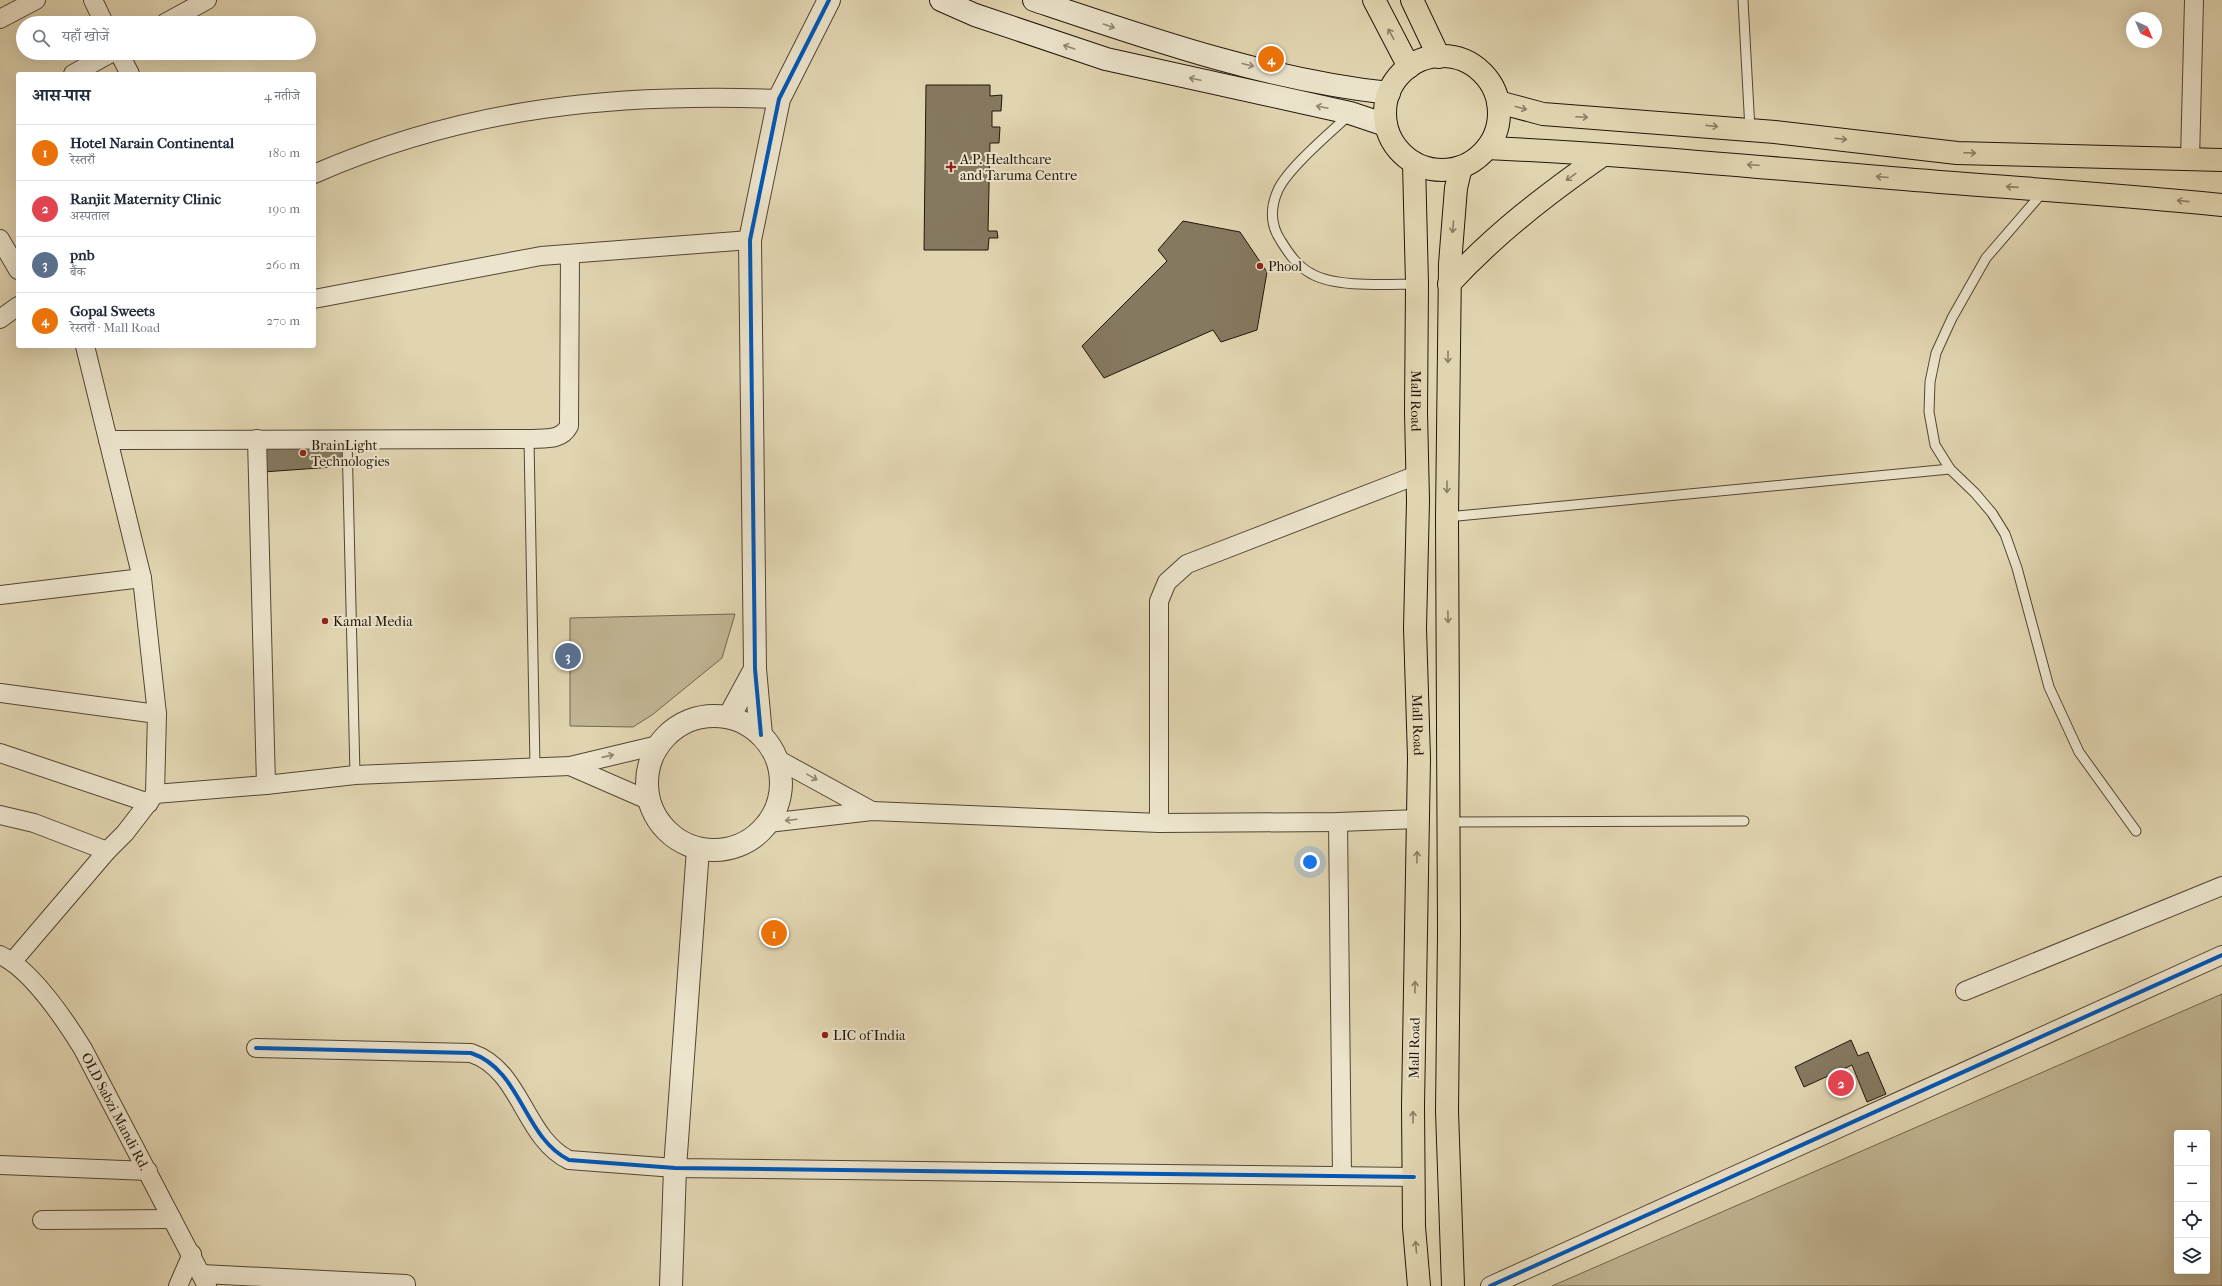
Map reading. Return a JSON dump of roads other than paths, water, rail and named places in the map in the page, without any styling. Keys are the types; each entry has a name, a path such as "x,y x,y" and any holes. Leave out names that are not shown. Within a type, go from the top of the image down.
{"main road":[{"path":"1374,0 1409,67"},
{"path":"1412,0 1439,57"},
{"path":"1439,57 1455,58 1470,64 1483,74 1493,87 1498,102 1499,118 1495,134 1487,148 1475,160 1461,167 1445,170 1434,169 1414,163 1401,153 1386,125 1386,108 1389,93 1397,79 1409,67 1424,60 1439,57"},
{"path":"1498,102 1543,114 1750,130 1957,153 2222,160"},
{"path":"1487,148 1603,155 2046,189 2222,205"},
{"path":"1449,284 1474,256 1525,211 1603,155"},
{"name":"Mall Road","path":"1414,163 1417,284 1415,628 1419,758 1414,1227 1419,1286"},
{"name":"Mall Road","path":"1453,1286 1447,1111 1449,932 1447,517 1449,284 1456,188 1461,167"}],"street":[{"path":"0,19 36,0"},
{"path":"93,0 101,16"},
{"path":"178,16 207,0"},
{"path":"761,735 755,669 750,240 779,99 829,0"},
{"path":"941,0 975,15 1106,60 1350,113 1386,125"},
{"path":"1034,0 1124,31 1198,53 1340,88 1389,93"},
{"path":"2190,160 2194,0"},
{"path":"77,72 98,60"},
{"path":"123,60 129,72"},
{"path":"316,173 351,158 453,125 536,108 588,102 706,96 779,99"},
{"path":"0,239 16,267"},
{"path":"316,299 542,256 750,240"},
{"path":"108,440 529,439 558,437 566,432 569,426 570,254"},
{"path":"0,319 16,307"},
{"path":"6,958 107,851 126,833 152,798 158,714 142,578 85,348"},
{"path":"257,439 266,786"},
{"path":"1159,823 1159,601 1167,582 1187,564 1417,475"},
{"path":"0,596 142,578"},
{"path":"729,716 755,669"},
{"path":"0,693 158,714"},
{"path":"700,716 729,716 751,726 768,742 777,759 782,782 779,802 768,823 746,843 723,850 698,849 677,840 658,821 648,800 646,779 652,756 658,745 674,728 700,716"},
{"path":"0,753 152,798 355,775 570,766 658,745"},
{"path":"777,759 872,811"},
{"path":"570,766 648,800"},
{"path":"768,823 872,811 1159,823 1338,822 1418,819"},
{"path":"0,814 34,823 107,851"},
{"path":"1338,822 1342,1176"},
{"path":"671,1286 675,1168 698,849"},
{"path":"1965,991 2222,886"},
{"path":"1490,1286 2222,955"},
{"name":"OLD Sabzi Mandi Rd.","path":"6,958 60,1013 84,1049 205,1280"},
{"path":"256,1048 472,1053 485,1058 496,1067 512,1087 544,1140 558,1154 569,1160 675,1168 1414,1177"},
{"path":"0,1165 148,1171"},
{"path":"42,1220 172,1219"},
{"path":"178,1286 192,1254"},
{"path":"205,1280 406,1284"}],"lane":[{"path":"1743,0 1750,130"},
{"path":"1350,113 1288,175 1279,189 1272,208 1274,230 1298,264 1313,275 1346,284 1417,284"},
{"path":"2046,189 1986,258 1968,286 1936,353 1930,382 1929,412 1935,445 1950,469 1975,493 1992,513 2005,534 2017,568 2049,687 2078,752 2136,831"},
{"path":"347,439 355,775"},
{"path":"529,439 535,767"},
{"path":"1447,517 1950,469"},
{"path":"1448,822 1744,820"}],"place":[{"name":"Gopal Sweets","path":"1271,59"},
{"name":"A.P. Healthcare and Taruma Centre","path":"951,167"},
{"name":"Phool","path":"1260,266"},
{"name":"BrainLight Technologies","path":"303,453"},
{"name":"Kamal Media","path":"325,621"},
{"name":"pnb","path":"568,656"},
{"name":"Hotel Narain Continental","path":"774,933"},
{"name":"LIC of India","path":"825,1035"},
{"name":"Ranjit Maternity Clinic","path":"1841,1083"}]}
